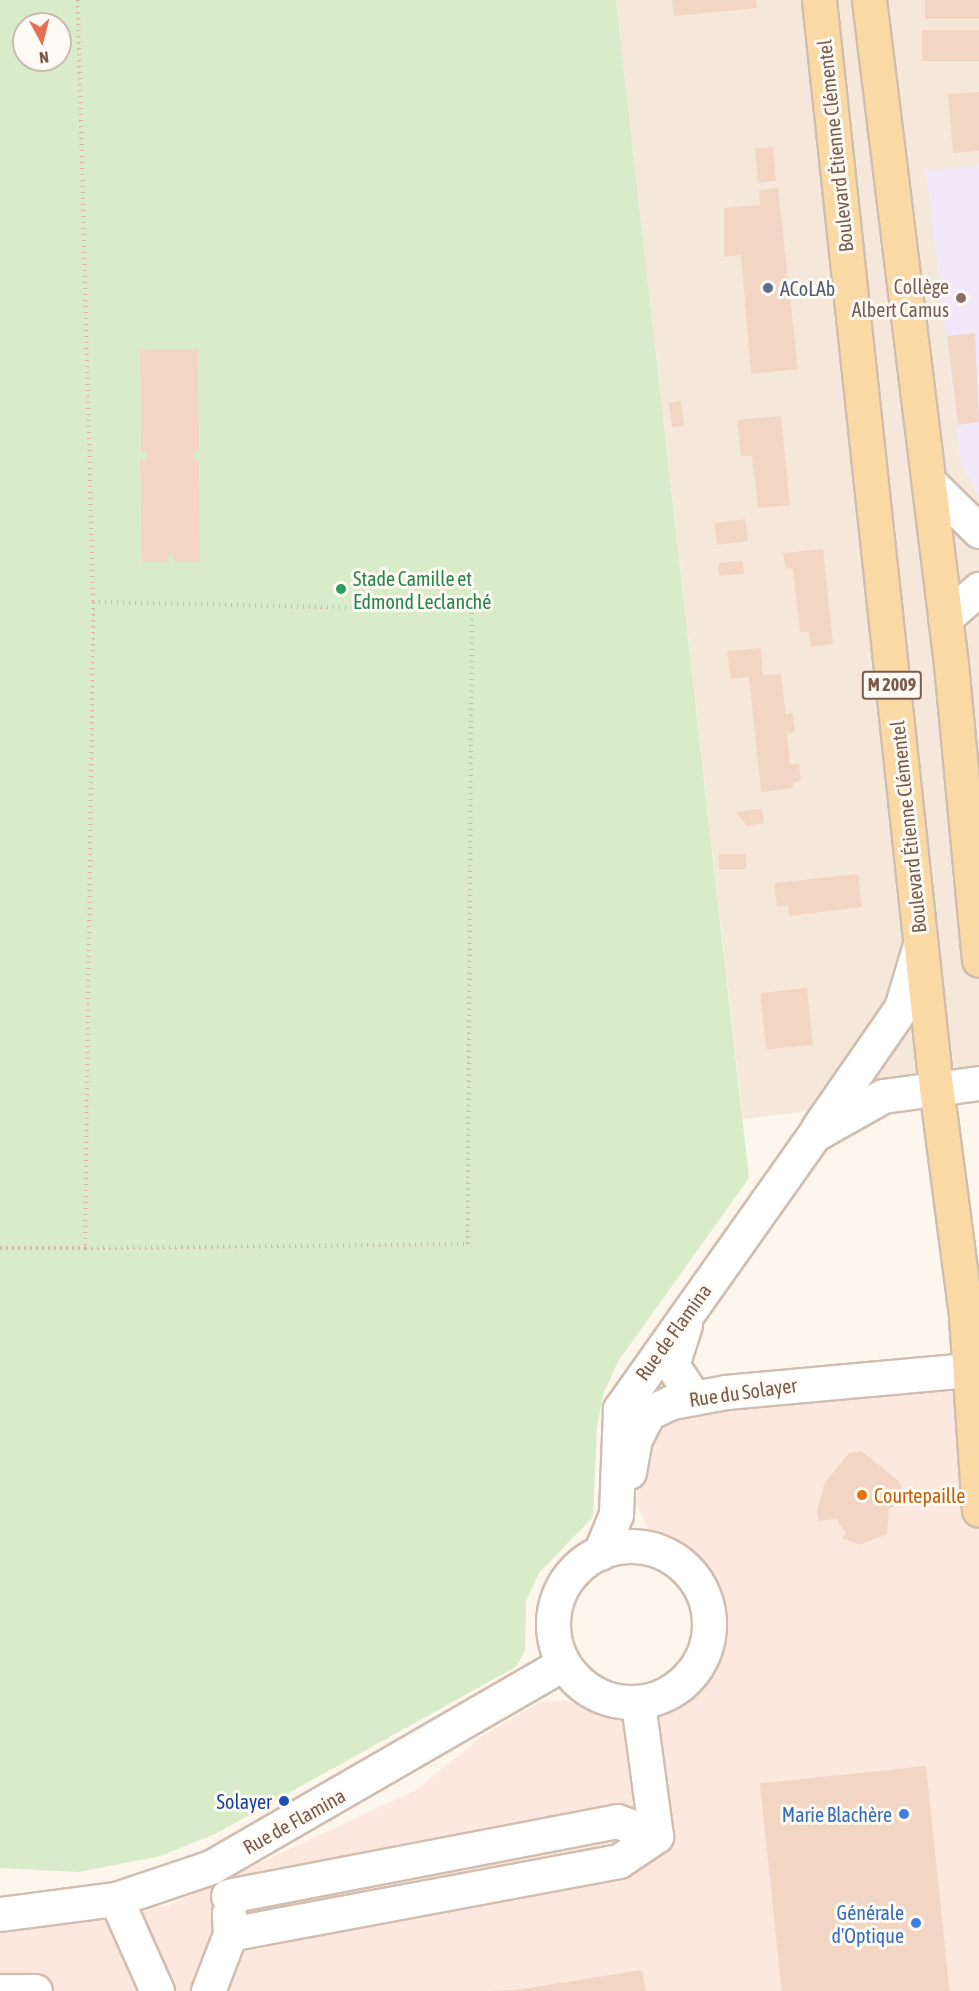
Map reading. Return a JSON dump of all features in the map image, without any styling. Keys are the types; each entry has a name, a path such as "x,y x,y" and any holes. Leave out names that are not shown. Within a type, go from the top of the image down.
{"main road":[{"name":"Boulevard Étienne Clémentel","path":"819,0 936,1087 974,1370 979,1510"},
{"name":"M 2009","path":"869,0 929,482 976,888 979,960"}],"street":[{"path":"929,482 979,531"},
{"path":"945,618 979,589"},
{"name":"Rue de Flamina","path":"600,1554 616,1514 620,1409 901,1008 913,983 920,944"},
{"name":"Rue de Flamina","path":"814,1135 884,1096 936,1087 979,1083"},
{"path":"688,1314 672,1365 694,1398"},
{"name":"Rue du Solayer","path":"644,1546 632,1511 629,1468 635,1438 648,1413 694,1398 974,1370"},
{"path":"644,1546 688,1570 702,1590 709,1617 699,1663 684,1682 638,1703 608,1700 582,1686 562,1664 552,1635 554,1604 568,1577 600,1554 644,1546"},
{"name":"Rue de Flamina","path":"0,1914 116,1899 211,1867 562,1664"},
{"path":"638,1703 656,1836"},
{"path":"228,1896 617,1821 656,1836"},
{"path":"230,1934 619,1861 656,1836"},
{"path":"208,1991 230,1934 228,1896 211,1867"},
{"path":"116,1899 158,1991"},
{"path":"0,1991 35,1991"}],"path":[{"path":"78,0 93,602 85,1248"},
{"path":"0,1248 468,1244 472,610 93,602"}],"shaded area":[{"path":"616,0 979,0 979,1090 743,1119"},
{"name":"Collège Albert Camus","path":"979,166 979,495 961,464 926,170"},
{"path":"979,1382 979,1991 0,1991 0,1918 168,1906 416,1790 481,1737 538,1703 563,1700 627,1719 668,1709 697,1689 720,1656 722,1621 710,1578 684,1550 648,1529 636,1502 640,1458 663,1419 695,1410"}],"green space":[{"name":"Stade Camille et Edmond Leclanché","path":"0,0 616,0 749,1178 619,1360 603,1394 597,1427 593,1517 539,1573 526,1601 525,1650 517,1666 215,1834 160,1856 79,1872 0,1868"}],"building":[{"path":"672,0 756,0 757,8 674,16"},
{"path":"925,0 979,0 979,19 925,19"},
{"path":"922,30 979,30 979,61 922,61"},
{"path":"979,92 979,151 953,153 948,94"},
{"path":"773,147 776,181 758,182 755,149"},
{"path":"778,188 798,369 751,374 741,255 724,257 724,208 760,205 759,190"},
{"path":"975,333 979,422 958,425 947,336"},
{"path":"198,349 199,451 193,451 193,460 199,460 200,562 174,562 174,555 168,555 168,562 142,562 140,460 146,461 146,451 141,451 140,350"},
{"path":"681,401 684,426 672,427 669,402"},
{"path":"781,416 790,505 758,508 752,456 741,456 737,420"},
{"path":"745,519 748,541 717,545 714,523"},
{"path":"823,549 833,644 811,647 809,632 800,632 793,568 786,569 783,553"},
{"path":"743,561 744,574 719,576 718,563"},
{"path":"761,648 763,675 781,674 786,714 793,713 795,732 787,733 790,765 799,764 801,781 793,782 793,788 761,792 749,677 731,679 727,651"},
{"path":"762,809 764,823 747,826 735,812"},
{"path":"719,854 746,854 746,869 719,869"},
{"path":"858,874 862,907 789,916 788,905 777,907 774,883"},
{"path":"807,988 813,1045 766,1050 760,993"},
{"name":"Courtepaille","path":"861,1451 898,1480 906,1499 889,1509 887,1534 860,1545 842,1538 846,1533 836,1519 818,1521 817,1511 825,1482 849,1453"},
{"path":"926,1766 950,1991 782,1991 760,1783"},
{"path":"642,1970 646,1991 486,1991 515,1990"}],"place":[{"name":"ACoLAb","path":"768,288"},
{"name":"Collège Albert Camus","path":"961,298"},
{"name":"Stade Camille et Edmond Leclanché","path":"341,589"},
{"name":"Courtepaille","path":"862,1495"},
{"name":"Solayer","path":"284,1801"},
{"name":"Marie Blachère","path":"904,1814"},
{"name":"Générale d'Optique","path":"916,1923"}]}
